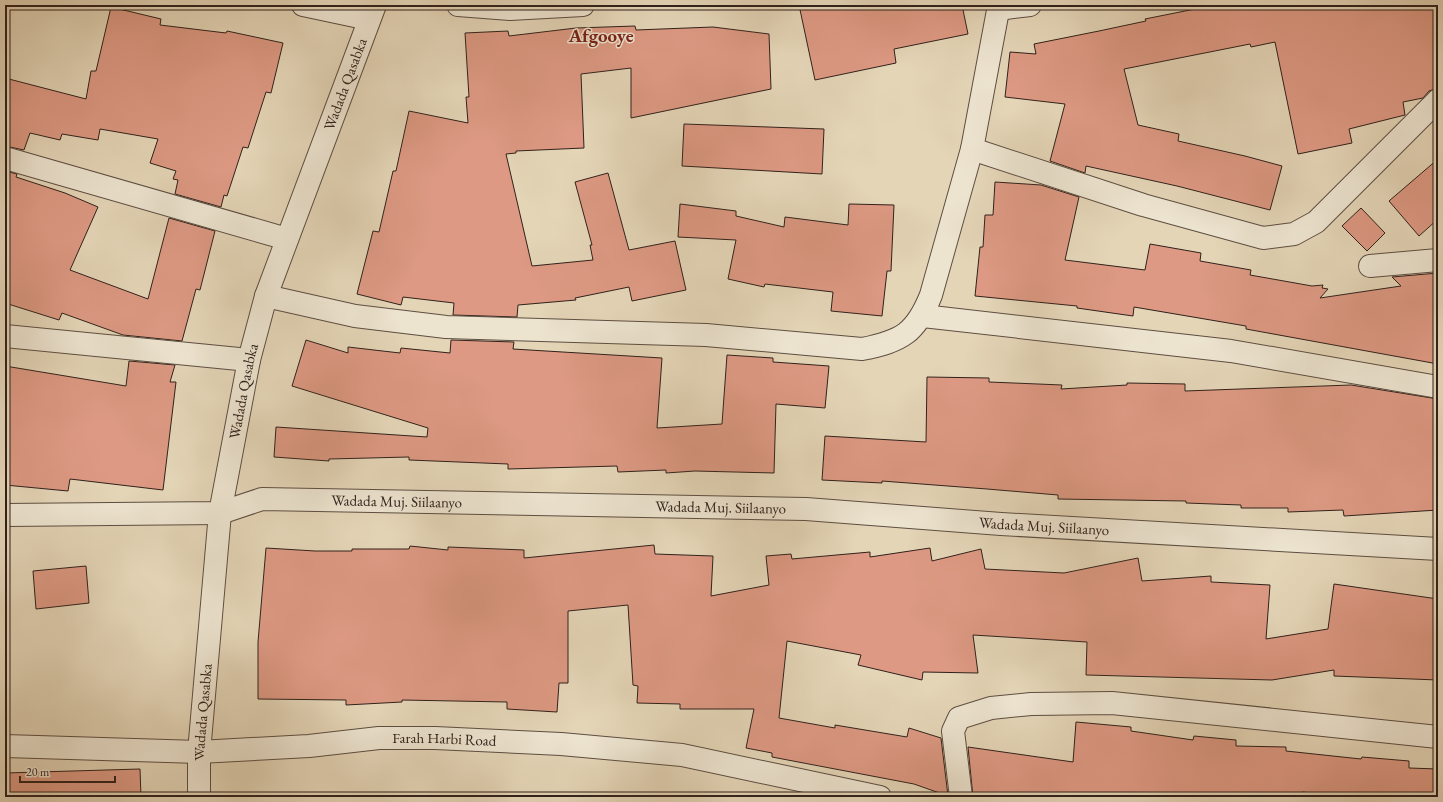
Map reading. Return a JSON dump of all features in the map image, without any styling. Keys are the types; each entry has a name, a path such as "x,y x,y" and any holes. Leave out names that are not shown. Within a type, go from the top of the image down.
{"street":[{"path":"303,5 372,12"},
{"path":"458,5 510,9 582,5"},
{"path":"266,296 355,316 446,327 706,335 862,349 881,345 909,333 923,316 932,295 972,149 998,7 1030,5"},
{"name":"Wadada Qasabka","path":"199,797 199,752 220,513 249,360 266,296 372,12"},
{"path":"972,149 1143,205 1264,238 1294,234 1316,222 1438,100"},
{"path":"5,158 287,239"},
{"path":"1370,266 1438,260"},
{"path":"923,316 1230,350 1438,387"},
{"path":"5,336 249,360"},
{"name":"Wadada Muj. Siilaanyo","path":"5,515 220,513 262,499 806,509 1001,524 1438,549"},
{"path":"961,797 953,730 959,718 991,708 1031,704 1112,703 1438,737"},
{"name":"Farah Harbi Road","path":"5,746 199,752 309,746 379,738 435,738 561,744 682,755 880,797"}],"building":[{"path":"799,5 962,5 968,34 894,49 896,63 815,80"},
{"path":"1215,5 1438,5 1438,88 1429,91 1423,98 1403,102 1405,115 1349,129 1352,143 1298,154 1275,42 1251,47 1250,44 1124,69 1138,125 1179,134 1178,141 1282,166 1270,210 1177,186 1086,166 1085,173 1050,161 1065,104 1005,97 1010,52 1036,54 1034,44"},
{"path":"111,7 161,19 160,25 226,33 227,31 283,43 271,93 266,92 248,148 243,147 227,196 224,195 221,207 175,194 178,180 173,179 176,171 150,163 158,139 100,129 98,140 62,134 60,140 30,133 24,150 5,146 5,78 86,99 91,71 96,71"},
{"path":"635,26 636,30 713,27 769,34 771,89 631,118 631,68 581,74 584,148 516,151 516,153 506,154 532,266 593,260 590,245 592,245 575,182 608,173 629,250 675,241 686,290 632,301 629,287 575,298 576,300 518,305 517,317 453,315 454,303 403,297 401,305 357,294 373,231 379,232 393,171 396,171 409,111 468,123 466,97 469,97 465,33 508,31 509,36 576,28"},
{"path":"684,124 824,129 822,174 682,166"},
{"path":"1438,159 1438,219 1419,236 1389,201"},
{"path":"5,171 17,174 16,177 65,193 98,207 70,270 148,299 169,218 215,231 200,290 196,289 182,341 123,335 62,313 59,320 5,303"},
{"path":"995,182 1041,185 1079,197 1065,260 1145,270 1150,244 1201,253 1200,261 1251,270 1250,275 1312,286 1323,285 1322,288 1328,289 1320,298 1401,286 1392,277 1438,273 1438,364 1246,329 1246,326 1134,307 1133,316 1077,308 1077,306 975,296 980,247 983,247 985,215 993,215"},
{"path":"680,204 736,211 736,216 784,227 785,217 848,225 849,204 894,205 891,271 887,271 882,316 831,311 833,292 765,284 764,287 728,279 736,240 678,237"},
{"path":"1361,208 1385,233 1367,251 1342,226"},
{"path":"306,340 348,353 348,347 400,353 401,348 450,353 451,340 514,342 513,349 662,358 657,428 722,424 727,355 773,358 773,362 829,366 825,408 776,404 774,473 695,471 666,473 666,470 618,472 617,466 508,469 508,464 409,460 409,457 329,459 329,461 274,457 276,427 427,437 428,428 292,386"},
{"path":"129,361 175,365 170,382 176,382 163,490 70,479 68,491 5,485 5,366 126,386"},
{"path":"927,377 989,378 989,382 1062,385 1061,389 1127,385 1127,383 1185,384 1185,391 1351,385 1438,399 1438,510 1344,516 1343,510 1288,512 1288,508 1241,508 1241,505 1186,503 1186,501 1058,499 1058,495 987,489 882,481 882,483 822,480 825,436 926,442"},
{"path":"654,545 655,554 713,556 711,596 769,585 766,556 791,554 792,559 870,552 870,557 930,548 932,561 981,549 985,569 1064,573 1138,558 1142,581 1211,576 1211,582 1270,585 1266,639 1328,629 1334,584 1438,599 1438,680 1334,676 1334,670 1272,680 1086,675 1087,642 973,635 978,673 923,672 922,680 858,665 861,655 787,641 779,718 835,728 835,725 907,737 909,728 941,738 948,796 914,784 772,757 772,753 746,748 754,709 680,709 680,704 637,703 638,686 633,685 628,605 568,611 568,683 559,683 557,712 507,709 507,702 402,700 402,702 346,705 346,700 258,699 258,642 266,548 315,551 352,551 352,549 409,549 410,546 448,550 448,547 524,550 524,558"},
{"path":"86,566 89,603 36,609 33,571"},
{"path":"1076,722 1131,727 1131,731 1193,740 1194,736 1236,740 1236,746 1286,747 1286,751 1361,759 1362,757 1409,761 1409,768 1438,769 1438,797 1352,797 1302,792 1302,797 973,797 968,747 1073,762"},
{"path":"140,769 141,797 5,797 5,773"}],"district":[{"name":"Afgooye","path":"601,35"}]}
